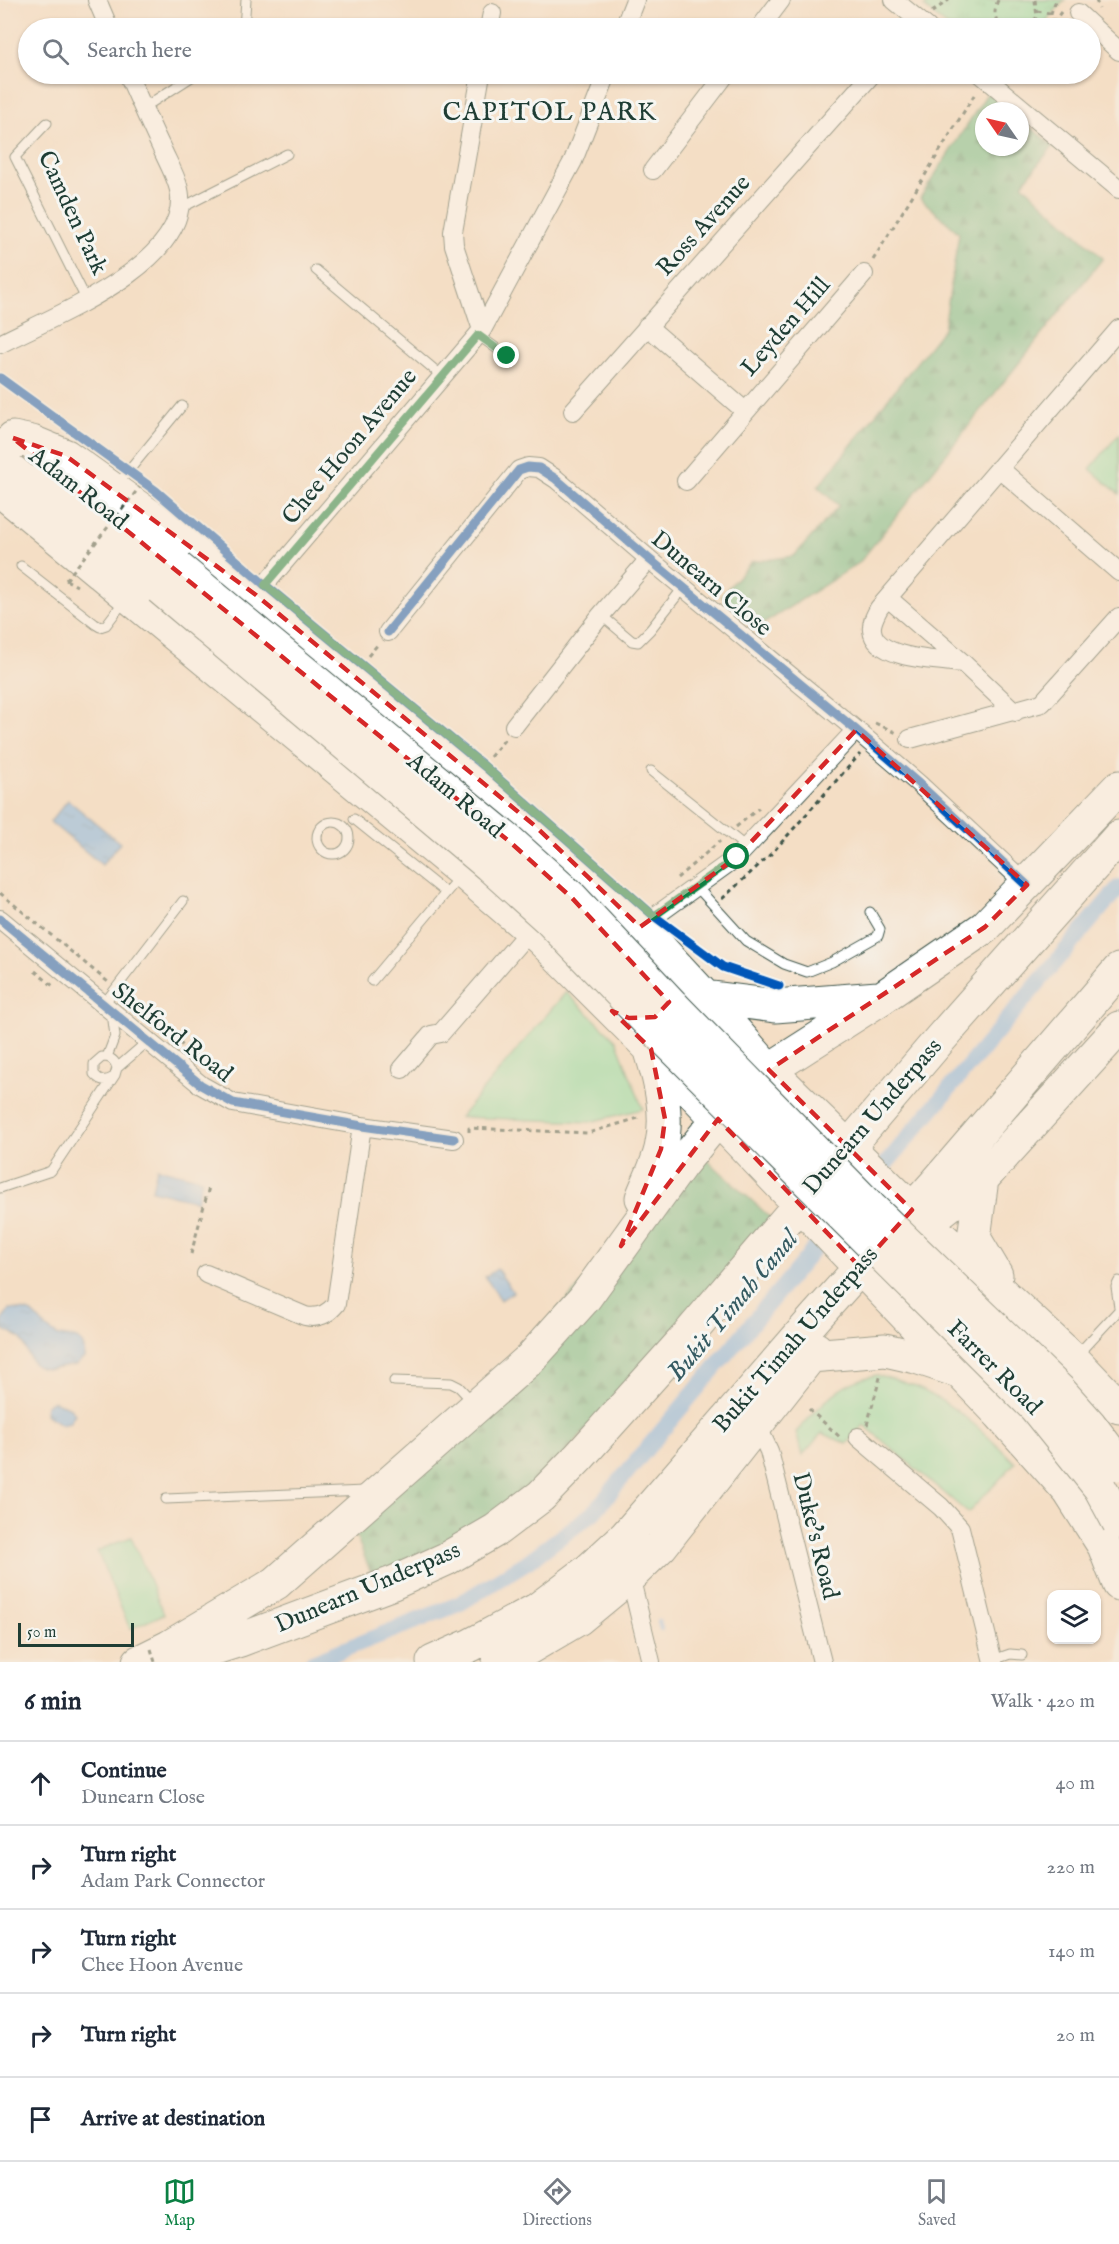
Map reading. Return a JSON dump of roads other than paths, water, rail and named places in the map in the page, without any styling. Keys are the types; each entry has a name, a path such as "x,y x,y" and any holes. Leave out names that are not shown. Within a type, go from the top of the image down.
{"highway":[{"path":"4,442 32,442 121,480 534,825 639,927 769,1070 852,1152 868,1222 874,1281 1000,1414 1069,1491 1104,1546 1119,1584"},
{"name":"Adam Road","path":"4,442 169,578 550,920 658,1032 868,1222"},
{"path":"0,490 128,595 364,807 454,882 526,934 612,1011 651,1048 810,1217 868,1222 926,1223 1066,1353 1119,1407"},
{"path":"154,1658 276,1583 530,1359 584,1299 680,1166 718,1119 769,1070 883,998 985,927 1119,787"},
{"name":"Dunearn Underpass","path":"154,1658 240,1640 393,1583 435,1564 496,1530 541,1496 685,1339 941,1038 1119,837"},
{"path":"612,1011 629,1018 654,1017 674,997 674,979 668,957"},
{"name":"Bukit Timah Underpass","path":"433,1662 471,1645 538,1609 588,1571 625,1537 783,1354 937,1182 1119,970"},
{"path":"705,997 775,1006 883,998"},
{"path":"510,1660 578,1619 630,1576 661,1546 756,1423 862,1293 926,1223 982,1179 1119,1028"},
{"path":"621,1246 661,1149 665,1119 660,1080 651,1048"},
{"path":"982,1179 974,1238 1010,1300"},
{"name":"Farrer Road","path":"868,1222 1058,1389 1090,1425 1119,1464"},
{"name":"Farrer Road","path":"868,1222 1035,1407 1100,1488 1119,1523"},
{"path":"1000,1414 995,1383 1010,1359 1030,1347 1066,1353"},
{"path":"810,1356 885,1350 959,1371"}],"street":[{"path":"97,0 105,18"},
{"path":"628,18 635,0"},
{"path":"768,18 781,0"},
{"path":"894,0 916,18"},
{"path":"1070,12 1078,18"},
{"path":"1101,37 1119,51"},
{"path":"132,84 180,195 179,209"},
{"path":"479,84 453,232 454,245 480,333"},
{"name":"Chee Hoon Avenue","path":"256,595 480,333 573,161 602,84"},
{"path":"653,170 718,84"},
{"name":"Ross Avenue","path":"573,411 863,84"},
{"path":"994,84 1119,189"},
{"name":"Camden Park","path":"0,344 126,277 145,263 165,241 179,217 179,209"},
{"name":"Leyden Hill","path":"686,481 864,274"},
{"name":"Leyden Hill","path":"647,326 745,411"},
{"path":"963,663 907,656 890,651 874,637 872,626 879,608 1119,329"},
{"name":"Dunearn Close","path":"388,632 519,470 528,467 539,468 556,479 683,588 865,726 871,742 919,783 1027,885"},
{"path":"999,468 1119,572"},
{"name":"Dunearn Close","path":"514,726 601,615 649,560"},
{"path":"888,598 1015,712"},
{"path":"910,739 1042,704 1119,618"},
{"path":"639,927 737,857 865,726"},
{"name":"Shelford Road","path":"0,919 147,1042 201,1085 223,1099 362,1126 454,1139"},
{"path":"402,1069 431,1035 441,1033 526,934"},
{"path":"206,1274 305,1317 319,1317 332,1310 336,1304 362,1126"},
{"name":"Duke's Road","path":"756,1423 769,1451 822,1662"},
{"path":"858,1437 941,1507 960,1528 993,1661"},
{"path":"630,1576 651,1662"}],"lane":[{"path":"245,18 246,0"},
{"path":"143,108 180,84"},
{"name":"Camden Park","path":"47,123 15,157 86,299"},
{"path":"179,209 287,154"},
{"path":"316,270 442,376"},
{"path":"480,333 507,356"},
{"path":"121,480 182,406"},
{"path":"21,566 100,627 106,625 128,595"},
{"path":"601,615 632,641 638,642 683,588"},
{"path":"651,771 746,847"},
{"path":"346,828 364,807"},
{"path":"372,981 454,882"},
{"path":"696,886 746,941 784,964 807,972 832,962 878,936 880,929 870,912"},
{"path":"107,1057 115,1036 107,1008 183,901"},
{"path":"0,1188 51,1171 117,1068 147,1042"},
{"path":"112,1078 102,1080 94,1074 93,1069 97,1060 107,1057 114,1060 117,1068"},
{"path":"1066,1353 1119,1309 1116,1287 1119,1281"},
{"path":"394,1381 451,1383 459,1387 476,1406"},
{"path":"166,1500 364,1491 388,1485"},
{"path":"993,1661 1010,1654 1022,1655"}],"water":[{"path":"68,800 120,843 102,865 50,822"},
{"path":"157,1168 202,1179 197,1201 152,1190"},
{"path":"497,1269 513,1292 501,1300 485,1277"},
{"path":"9,1309 34,1314 57,1335 77,1339 83,1344 84,1358 76,1365 54,1369 40,1368 35,1365 20,1338 3,1329 2,1321"},
{"path":"52,1401 69,1407 75,1414 70,1422 62,1425 45,1414 46,1405"}],"waterway":[{"name":"Bukit Timah Canal","path":"874,1178 1119,887"},
{"name":"Bukit Timah Canal","path":"312,1662 459,1604 527,1562 593,1513 830,1230"},
{"path":"659,1621 661,1629"}],"district":[{"name":"CAPITOL PARK","path":"550,112"}]}
